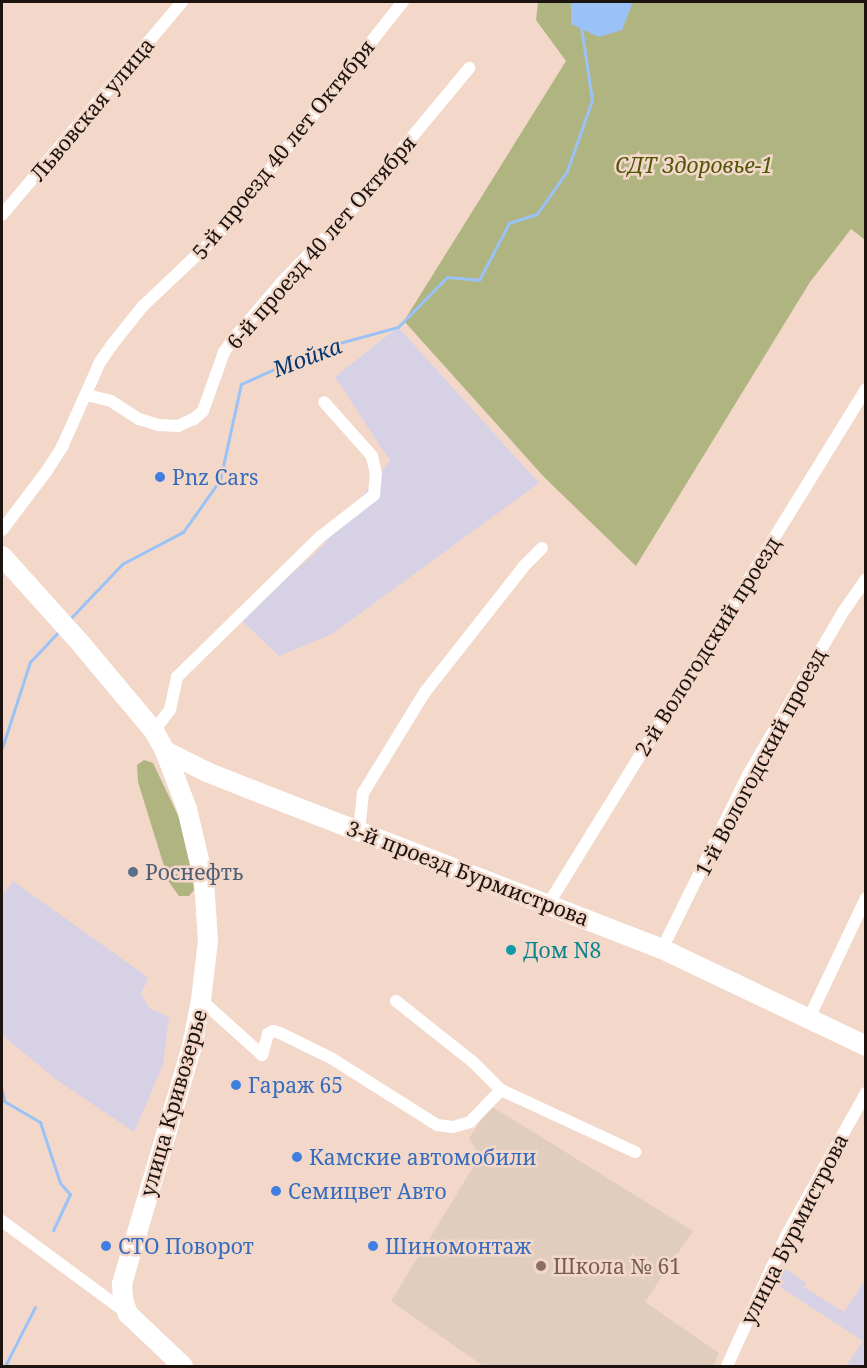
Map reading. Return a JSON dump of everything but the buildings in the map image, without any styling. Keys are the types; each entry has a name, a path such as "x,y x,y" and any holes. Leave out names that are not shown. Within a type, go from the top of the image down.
{"main road":[{"name":"улица Кривозерье","path":"2,556 82,645 154,731 165,751 187,809 204,881 208,941 201,1000 192,1046 123,1276 123,1299 128,1314"},
{"name":"3-й проезд Бурмистрова","path":"165,751 207,772 549,903 662,949 866,1046"},
{"path":"128,1314 183,1366"}],"street":[{"name":"Львовская улица","path":"2,215 182,2"},
{"name":"5-й проезд 40 лет Октября","path":"2,530 46,472 87,395 100,362 136,314 218,235 403,2"},
{"name":"6-й проезд 40 лет Октября","path":"87,395 105,399 139,419 159,426 178,426 195,419 205,405 224,352 235,337 282,282 348,214 469,68"},
{"name":"2-й Вологодский проезд","path":"549,903 866,389"},
{"path":"154,731 170,710 177,677 320,537 374,495 376,474 372,456 324,402"},
{"path":"359,831 363,793 425,692 525,565 542,548"},
{"name":"1-й Вологодский проезд","path":"662,949 748,775 843,612 866,579"},
{"path":"808,1018 866,898"},
{"path":"201,1000 262,1055 268,1034 273,1031 280,1033 331,1058 437,1125 453,1127 470,1122 501,1090"},
{"path":"396,1001 472,1062 501,1090 635,1152"},
{"name":"улица Бурмистрова","path":"727,1366 786,1236 866,1093"},
{"path":"2,1221 128,1314"}],"shaded area":[{"path":"398,327 539,483 332,634 279,656 240,619 322,547 390,461 335,377"},
{"path":"13,881 149,978 141,993 149,1008 169,1017 163,1065 134,1132 58,1081 2,1035 2,896"},
{"name":"Школа № 61","path":"491,1106 693,1231 645,1302 719,1353 713,1366 483,1366 391,1301 480,1156 469,1138"},
{"path":"781,1266 806,1283 804,1287 844,1312 865,1280 865,1366 846,1366 863,1341 771,1281"}],"green space":[{"name":"СДТ Здоровье-1","path":"538,2 865,2 865,240 851,229 810,282 636,566 544,477 404,321 566,61 536,20"},
{"path":"144,760 153,763 185,830 194,890 189,896 179,896 169,882 138,782 137,765"}],"water":[{"path":"571,2 633,2 622,30 599,37 571,24"}],"waterway":[{"name":"Мойка","path":"68,621 122,564 183,532 220,480 241,384 321,348 398,327 447,277 479,280 509,223 537,214 567,171 592,100 581,26 583,24"},
{"name":"Мойка","path":"2,748 30,662 60,630"},
{"name":"Мойка","path":"2,1090 4,1101 40,1122 60,1183 70,1194 53,1230"},
{"name":"Мойка","path":"5,1366 35,1307"}],"place":[{"name":"Pnz Cars","path":"160,477"},
{"name":"Роснефть","path":"133,872"},
{"name":"Дом N8","path":"511,950"},
{"name":"Гараж 65","path":"236,1085"},
{"name":"Камские автомобили","path":"297,1157"},
{"name":"Семицвет Авто","path":"276,1191"},
{"name":"СТО Поворот","path":"106,1246"},
{"name":"Шиномонтаж","path":"373,1246"},
{"name":"Школа № 61","path":"541,1266"}]}
